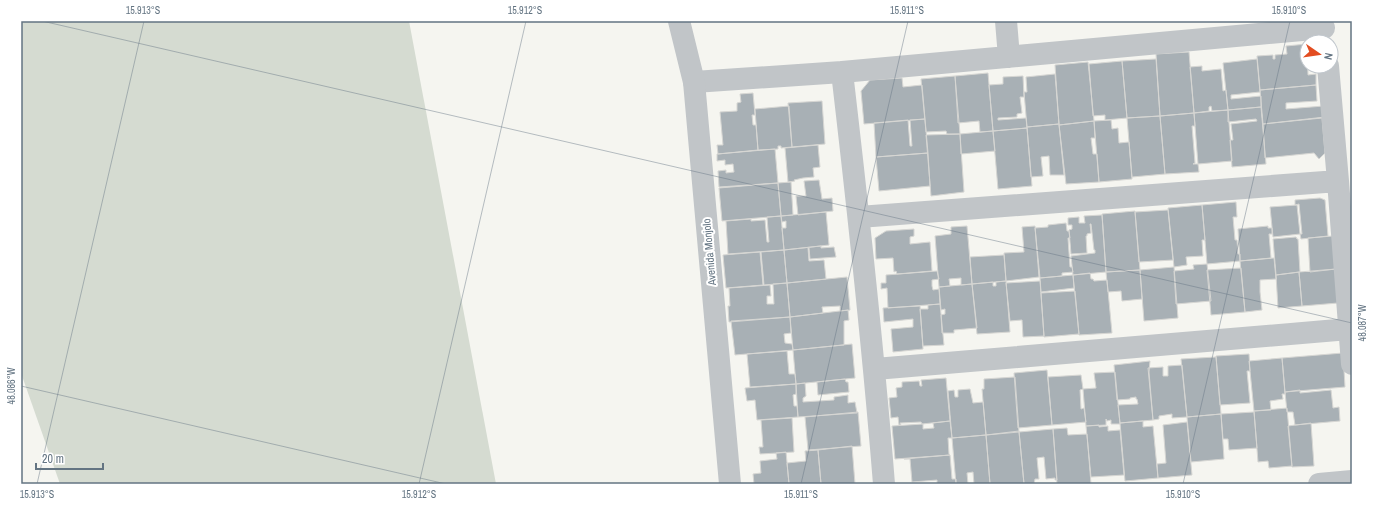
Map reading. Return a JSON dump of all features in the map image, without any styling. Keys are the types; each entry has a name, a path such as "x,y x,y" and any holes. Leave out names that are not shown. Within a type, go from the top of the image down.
{"street":[{"name":"Avenida Monjolo","path":"679,21 694,82 730,484"},
{"path":"1006,21 1009,57"},
{"path":"694,82 842,72 1325,30"},
{"path":"842,72 875,369 884,484"},
{"path":"1329,74 1352,364"},
{"path":"859,217 1338,180"},
{"path":"875,369 1349,328"},
{"path":"1319,484 1352,481"}],"shaded area":[{"path":"21,21 409,21 496,484 60,484 21,373"}],"building":[{"path":"1299,45 1299,74 1316,74 1316,85 1260,90 1257,56 1273,55 1273,59 1275,59 1275,55 1287,54 1286,46"},
{"path":"1189,52 1194,113 1160,116 1156,54"},
{"path":"1156,59 1160,116 1127,118 1122,61"},
{"path":"1257,59 1260,92 1231,95 1231,99 1261,96 1261,107 1228,110 1223,63"},
{"path":"1122,61 1127,118 1105,120 1105,115 1093,116 1089,64"},
{"path":"1088,62 1094,121 1059,125 1055,65"},
{"path":"1202,66 1202,71 1221,69 1223,91 1226,90 1228,110 1212,111 1211,106 1209,107 1209,111 1194,113 1190,67"},
{"path":"988,73 993,131 980,132 979,121 958,123 955,76"},
{"path":"1055,74 1059,124 1027,127 1024,92 1027,92 1026,77"},
{"path":"955,76 960,134 947,134 946,131 926,132 921,79"},
{"path":"1023,76 1024,97 1020,97 1022,113 1017,114 1017,117 998,118 998,120 1026,118 1027,128 993,131 989,85 1003,84 1003,77"},
{"path":"902,78 903,87 922,85 925,119 864,124 861,91 870,80"},
{"path":"1316,85 1317,101 1286,103 1286,109 1324,106 1325,117 1263,124 1260,90"},
{"path":"753,93 755,115 752,115 753,125 756,125 758,150 718,154 717,145 723,145 720,112 737,111 737,103 741,102 740,94"},
{"path":"822,101 825,144 792,147 788,103"},
{"path":"789,106 792,147 781,148 781,146 778,146 778,149 758,150 755,109"},
{"path":"1261,107 1266,164 1232,167 1230,140 1233,140 1231,124 1257,121 1256,119 1228,122 1228,110"},
{"path":"1228,110 1232,161 1198,164 1194,113"},
{"path":"1194,113 1195,126 1192,126 1195,163 1193,164 1198,164 1199,172 1165,174 1160,116"},
{"path":"1160,116 1165,174 1132,177 1127,118"},
{"path":"1322,118 1325,153 1319,159 1314,153 1265,158 1263,124"},
{"path":"925,119 928,153 876,157 874,123 908,120 910,146 912,146 910,120"},
{"path":"1111,120 1112,129 1118,128 1119,143 1129,142 1132,179 1099,182 1094,121"},
{"path":"1094,121 1095,138 1091,138 1093,154 1097,154 1099,182 1066,184 1059,125"},
{"path":"1059,124 1064,175 1050,175 1049,156 1041,157 1043,176 1031,177 1027,127"},
{"path":"1027,128 1032,186 998,189 993,131"},
{"path":"993,131 995,151 961,154 960,134"},
{"path":"960,134 964,192 931,196 926,135"},
{"path":"818,145 820,167 813,168 814,177 788,182 785,148"},
{"path":"775,149 778,183 719,187 718,171 726,170 726,173 734,172 733,164 725,165 725,160 717,161 717,154"},
{"path":"928,153 930,186 879,191 876,157"},
{"path":"819,180 822,199 832,198 833,211 798,215 796,196 806,196 804,181"},
{"path":"791,182 793,215 781,216 778,183"},
{"path":"778,183 781,216 722,221 719,188"},
{"path":"1320,198 1325,200 1328,236 1301,239 1300,234 1302,234 1299,204 1295,205 1295,200"},
{"path":"1236,202 1237,217 1233,217 1235,240 1237,240 1240,261 1207,264 1202,205"},
{"path":"1202,205 1205,240 1202,240 1203,256 1186,257 1187,265 1174,267 1168,208"},
{"path":"1297,205 1300,234 1273,237 1270,207"},
{"path":"1168,210 1173,260 1139,262 1135,212"},
{"path":"1135,211 1140,270 1106,272 1102,214"},
{"path":"826,212 829,245 784,250 782,228 786,228 786,221 782,222 781,216"},
{"path":"1102,215 1106,272 1073,275 1071,256 1095,253 1095,250 1090,224 1091,233 1087,234 1086,236 1087,253 1071,254 1069,230 1072,229 1072,225 1068,225 1068,218 1079,217 1079,223 1085,223 1084,216"},
{"path":"781,216 784,250 728,254 726,221 751,219 751,221 765,220 767,242 769,242 767,217"},
{"path":"1066,223 1070,238 1068,238 1070,267 1072,267 1073,272 1062,273 1062,276 1040,278 1035,228"},
{"path":"967,226 972,284 961,285 961,278 949,279 950,286 939,287 935,236 951,234 951,227"},
{"path":"1035,226 1039,277 1006,281 1004,253 1024,252 1022,227"},
{"path":"1268,226 1268,228 1272,228 1272,234 1269,234 1271,258 1240,261 1238,229"},
{"path":"914,229 914,236 910,237 910,244 930,242 932,271 897,274 896,271 894,272 893,258 876,259 875,238 886,231"},
{"path":"1333,236 1336,269 1310,272 1308,238"},
{"path":"1296,237 1298,239 1300,272 1276,275 1273,239"},
{"path":"821,246 821,248 834,247 836,257 810,259 808,248 809,261 824,260 826,279 787,283 784,250"},
{"path":"784,250 787,283 764,285 761,252"},
{"path":"760,252 763,285 726,288 723,255"},
{"path":"1004,255 1006,281 972,284 970,257"},
{"path":"1274,258 1276,279 1260,280 1262,310 1245,312 1240,261"},
{"path":"1207,264 1211,301 1176,304 1174,271 1194,269 1193,265"},
{"path":"1174,267 1178,318 1144,321 1140,270"},
{"path":"1241,268 1245,312 1211,315 1207,270"},
{"path":"1336,269 1338,303 1302,306 1299,272"},
{"path":"1140,270 1142,299 1122,301 1121,291 1108,292 1106,272"},
{"path":"937,271 939,279 932,280 932,286 933,290 939,289 940,304 888,308 887,288 881,289 881,283 886,283 886,275"},
{"path":"1299,272 1302,306 1278,308 1276,275"},
{"path":"1090,273 1091,279 1094,281 1107,280 1112,333 1079,335 1073,275"},
{"path":"1073,275 1074,288 1041,292 1040,278"},
{"path":"847,277 850,310 840,311 840,306 822,307 823,313 790,317 787,283"},
{"path":"1006,281 1010,332 977,334 972,284 993,282 993,286 996,286 996,282"},
{"path":"1040,281 1044,336 1023,337 1022,320 1010,321 1006,283"},
{"path":"787,283 790,317 729,322 729,288 770,285 771,296 767,296 767,304 774,304 773,284"},
{"path":"972,284 977,328 954,330 954,333 942,333 941,315 945,314 945,309 941,310 939,287"},
{"path":"1075,291 1079,334 1044,337 1041,293"},
{"path":"940,304 944,345 923,346 920,309 928,309 928,305"},
{"path":"920,306 923,349 893,352 891,329 913,327 913,319 884,322 883,308"},
{"path":"848,310 849,320 844,321 844,345 793,350 790,317"},
{"path":"790,317 791,333 784,334 785,343 792,344 793,350 735,355 731,321"},
{"path":"852,344 855,378 796,384 793,350"},
{"path":"787,351 789,374 795,374 796,384 750,387 747,354"},
{"path":"1343,353 1345,387 1285,392 1282,358"},
{"path":"1249,354 1250,371 1247,371 1250,403 1220,405 1216,356"},
{"path":"1216,357 1221,414 1187,417 1181,359"},
{"path":"1282,358 1285,394 1282,394 1283,399 1270,401 1271,410 1254,411 1249,361"},
{"path":"1150,361 1149,372 1153,420 1120,423 1118,405 1138,404 1136,397 1117,400 1114,365"},
{"path":"1182,365 1187,417 1172,418 1172,414 1159,416 1159,419 1153,420 1148,368 1163,367 1163,376 1168,376 1168,366"},
{"path":"1047,370 1052,425 1018,428 1014,373"},
{"path":"1115,372 1120,424 1111,424 1111,420 1107,421 1106,419 1106,425 1086,426 1083,389 1096,388 1094,373"},
{"path":"1081,375 1083,389 1080,390 1081,409 1084,408 1086,422 1052,425 1048,377"},
{"path":"1015,377 1019,432 986,435 982,389 984,389 984,379"},
{"path":"946,378 950,421 922,424 921,422 900,423 901,425 899,425 898,417 891,418 889,398 897,397 896,388 902,387 902,382 919,381 920,386 922,386 921,380"},
{"path":"845,379 846,382 848,382 849,392 818,395 817,382"},
{"path":"805,383 806,396 803,398 803,402 834,400 834,397 848,395 848,403 855,402 857,413 798,417 796,384"},
{"path":"796,384 796,394 793,395 794,406 797,406 798,417 757,420 755,400 747,401 745,388"},
{"path":"970,389 973,403 983,402 986,435 952,438 948,391 954,390 955,397 958,397 958,390"},
{"path":"1300,390 1300,393 1331,390 1333,408 1339,407 1340,421 1295,425 1293,412 1287,412 1285,392"},
{"path":"1287,408 1292,466 1269,468 1268,461 1258,462 1254,411"},
{"path":"858,412 861,446 808,450 805,417"},
{"path":"1254,412 1257,448 1229,450 1228,439 1223,439 1221,414"},
{"path":"1221,414 1224,459 1191,462 1187,417"},
{"path":"792,418 794,452 760,454 759,447 763,447 761,420"},
{"path":"950,421 952,438 948,438 950,455 895,459 892,426 923,424 923,429 934,428 933,423"},
{"path":"1143,421 1143,427 1153,426 1158,478 1125,481 1120,423"},
{"path":"1187,422 1192,475 1158,478 1157,464 1166,463 1163,425"},
{"path":"1311,423 1314,466 1292,467 1288,426"},
{"path":"1099,425 1099,427 1108,426 1108,431 1120,430 1124,475 1091,477 1086,426"},
{"path":"1067,428 1068,435 1087,434 1091,484 1057,484 1053,429"},
{"path":"1053,429 1057,480 1055,480 1055,478 1046,479 1044,457 1037,458 1039,479 1035,479 1034,484 1024,484 1019,432"},
{"path":"1019,431 1024,484 990,484 986,435"},
{"path":"986,435 990,484 974,484 973,472 967,473 968,484 956,484 952,438"},
{"path":"852,446 855,484 821,484 818,450"},
{"path":"818,450 821,484 789,484 787,463 806,461 805,451"},
{"path":"786,452 789,484 754,484 753,474 761,473 760,461 777,459 776,453"},
{"path":"950,455 952,479 956,479 956,484 937,484 937,480 912,482 910,459 904,459"}]}
